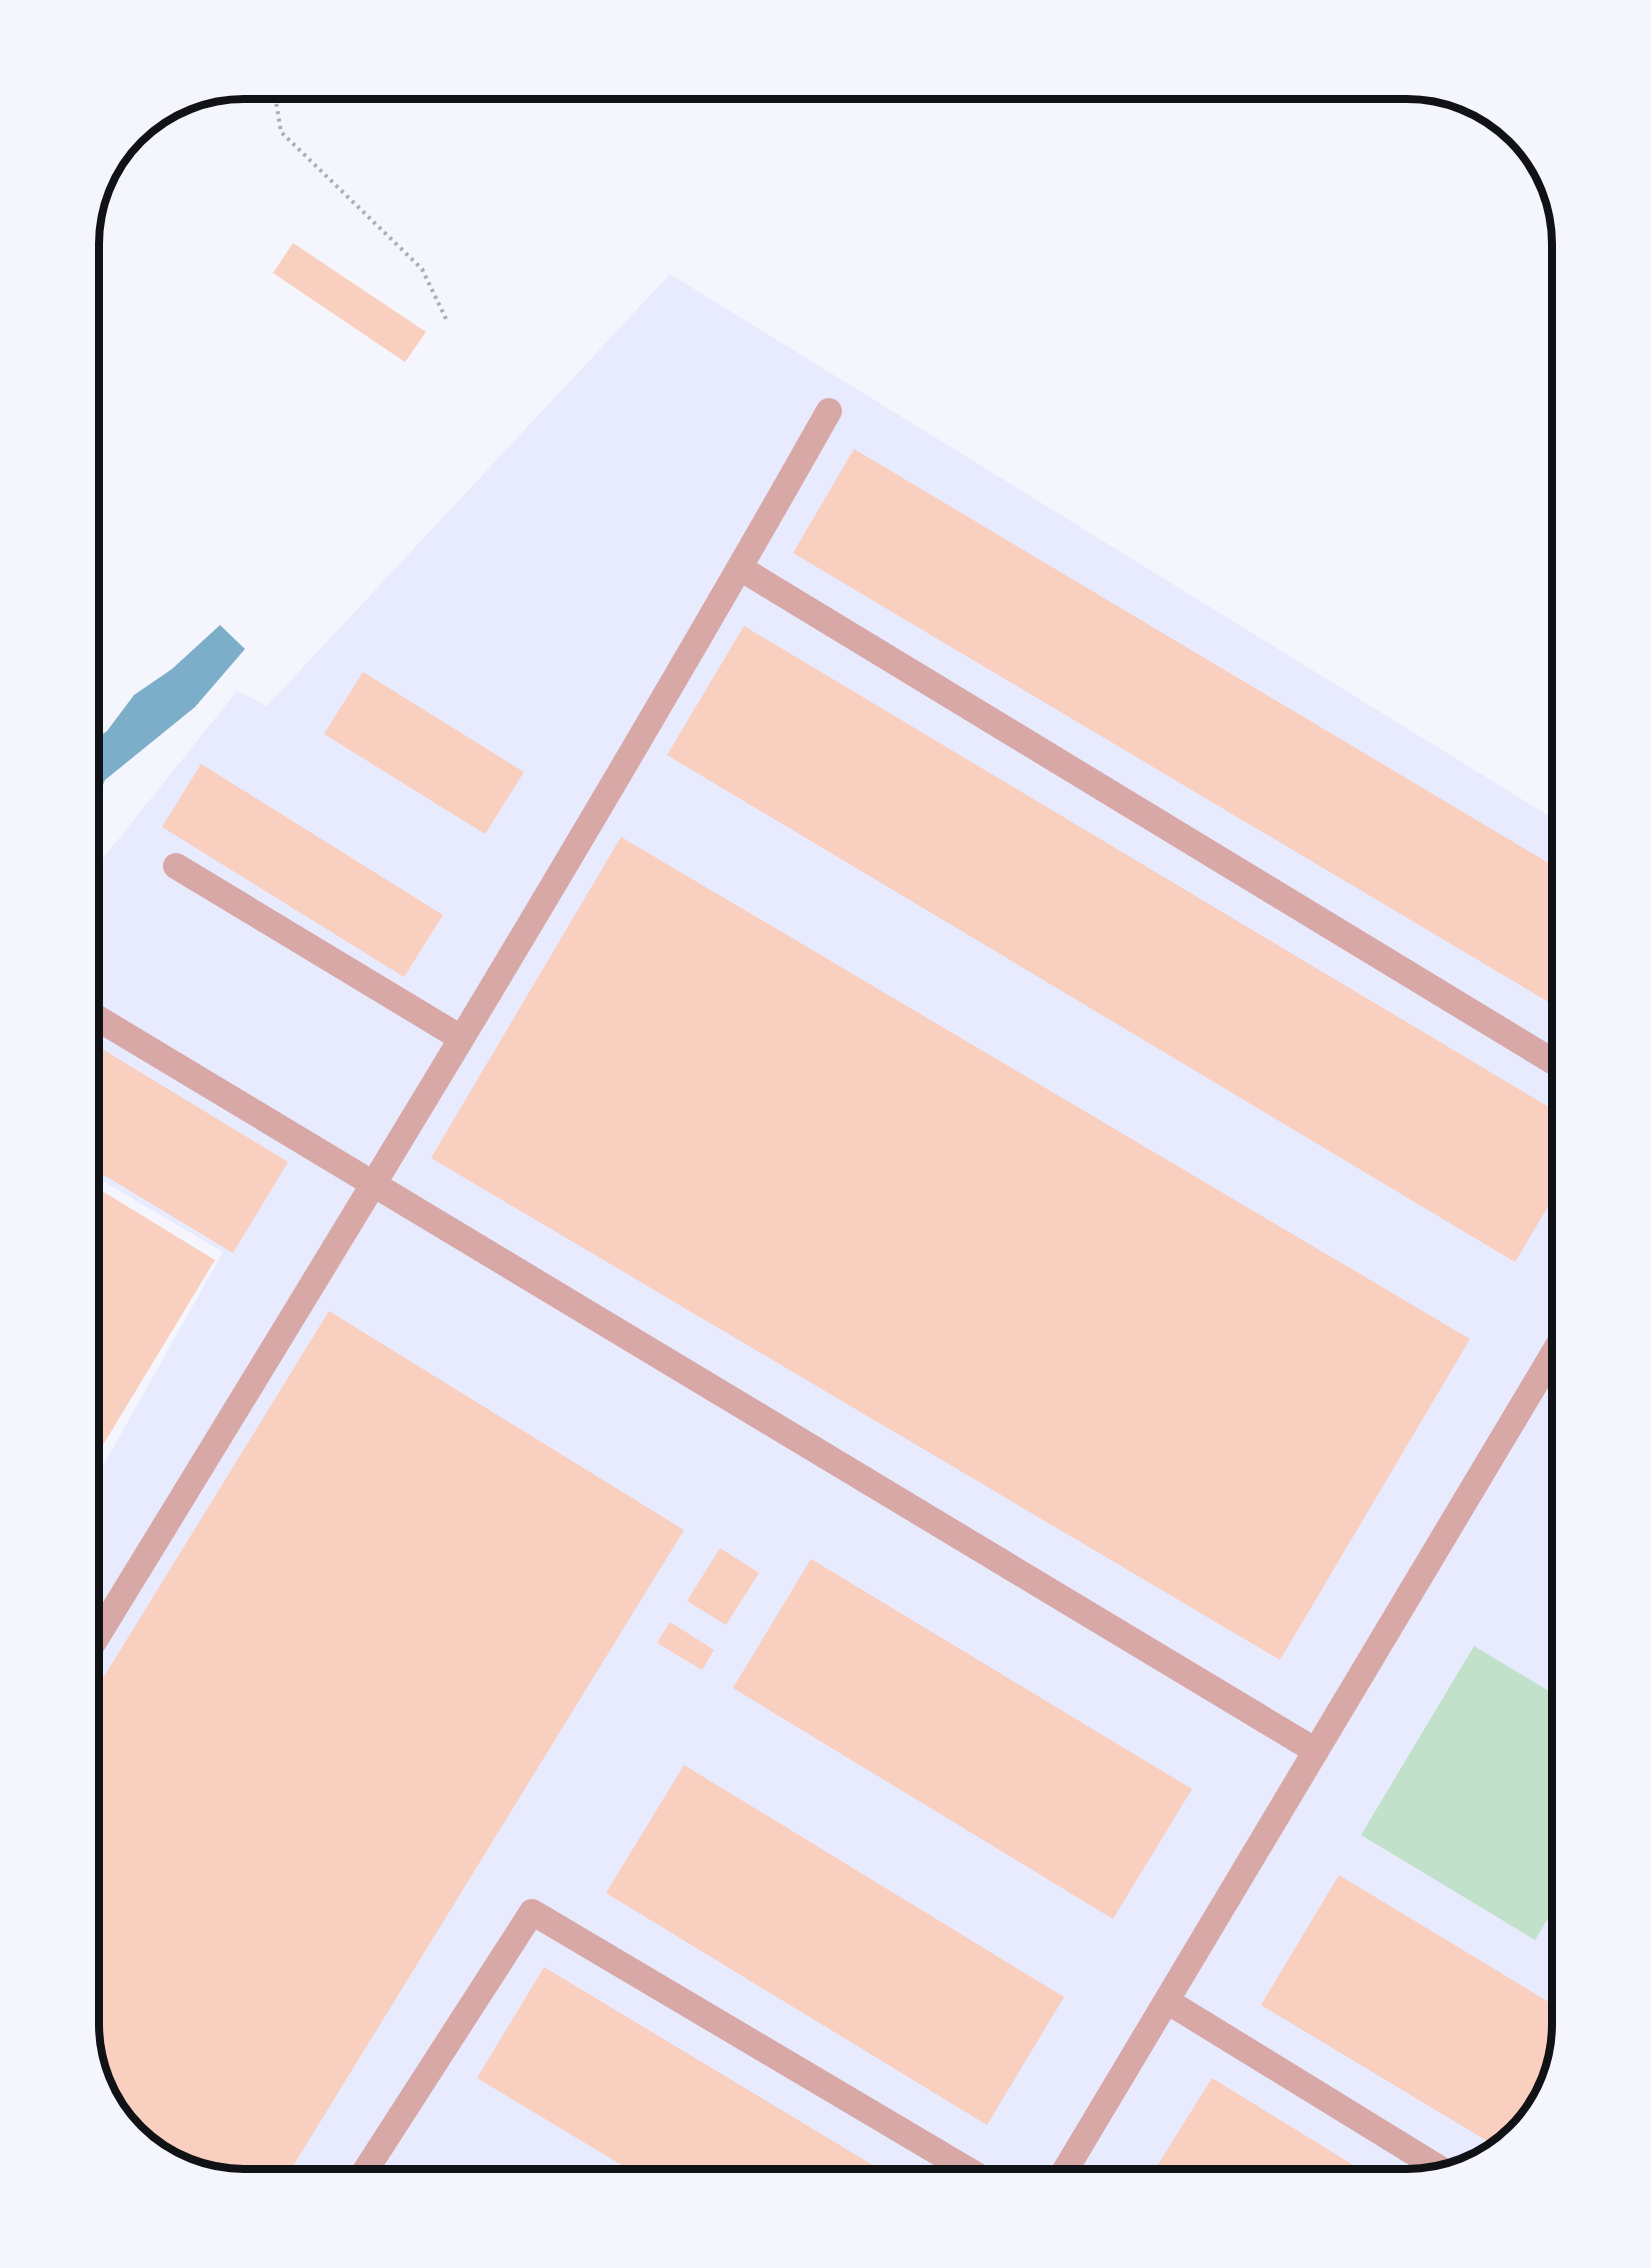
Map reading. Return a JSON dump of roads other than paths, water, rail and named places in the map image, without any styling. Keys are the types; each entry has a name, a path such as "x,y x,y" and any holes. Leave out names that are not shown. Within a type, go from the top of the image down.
{"lane":[{"path":"99,1634 374,1185 740,568 829,411"},
{"path":"740,568 1552,1060"},
{"path":"177,866 461,1038"},
{"path":"99,1019 1316,1751"},
{"path":"1066,2169 1552,1357"},
{"path":"366,2169 532,1912 966,2169"},
{"path":"1167,2001 1435,2166"}],"water":[{"path":"220,625 245,649 195,707 105,780 99,794 99,737 107,731 134,695 172,669"}]}
